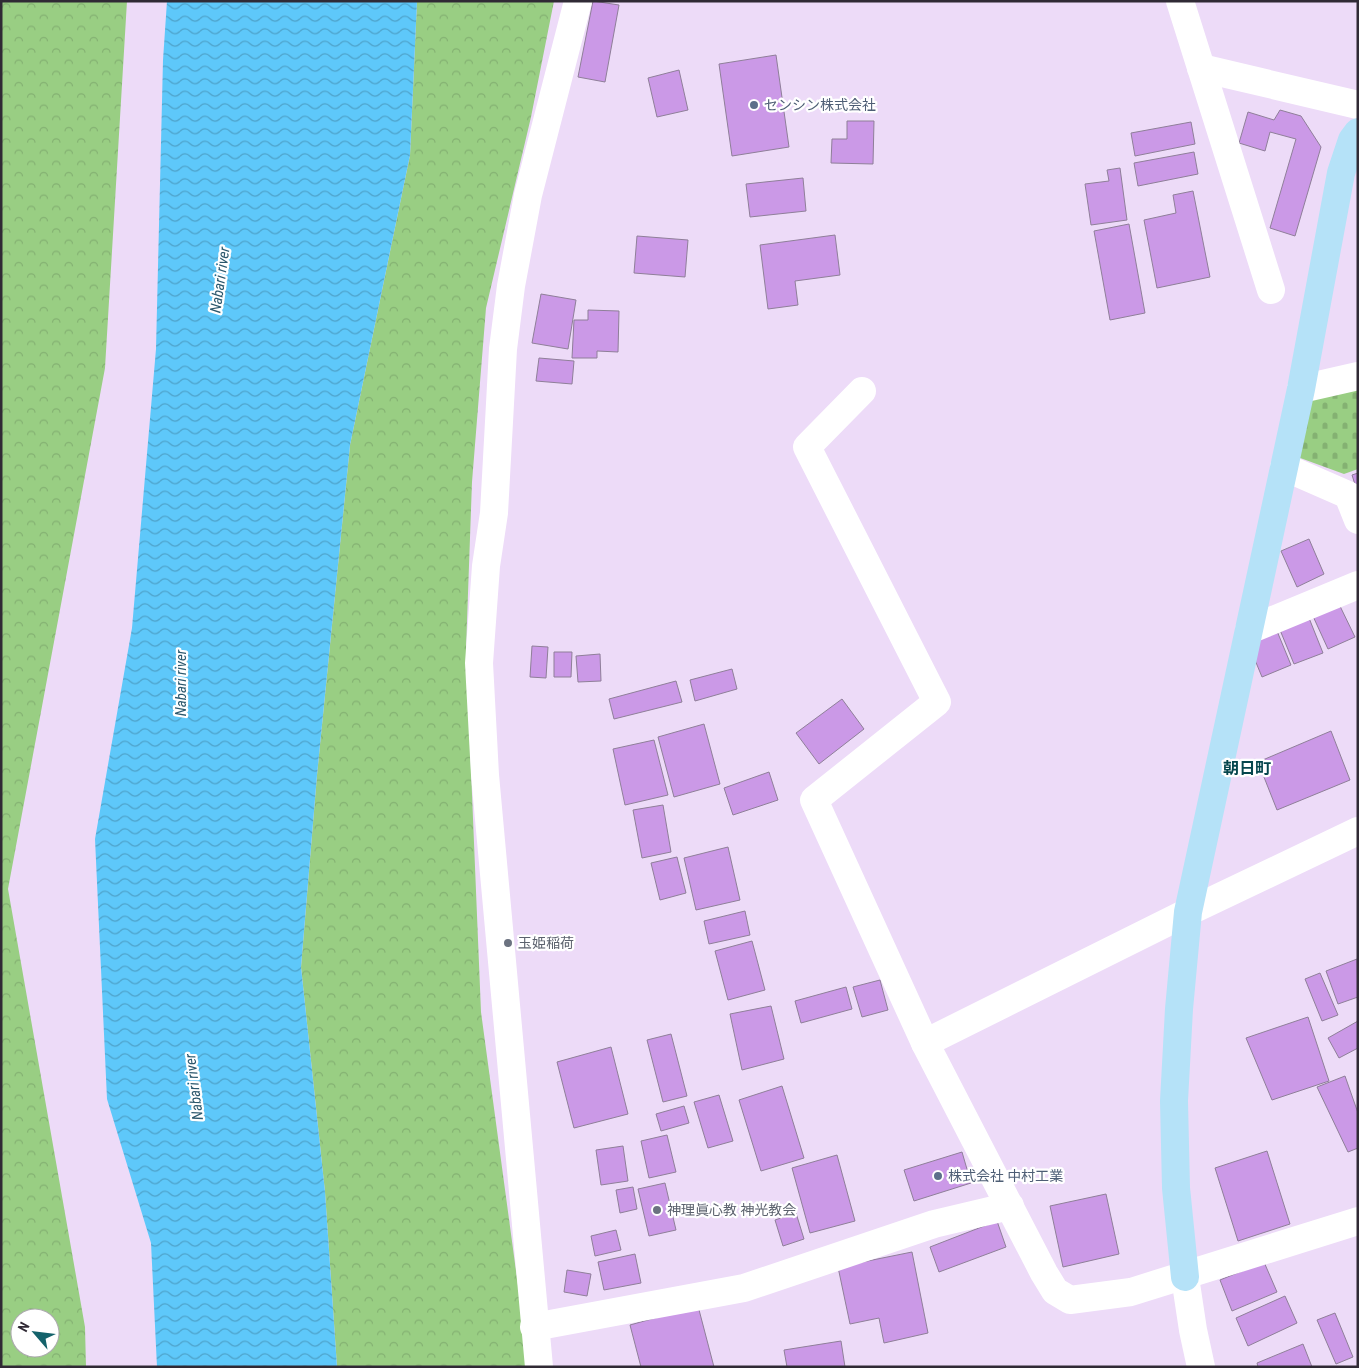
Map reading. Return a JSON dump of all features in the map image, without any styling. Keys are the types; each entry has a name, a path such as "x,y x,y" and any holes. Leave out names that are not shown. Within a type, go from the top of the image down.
{"street":[{"path":"539,1367 485,775 479,663 482,609 494,503 503,349 510,286 528,195 578,1"},
{"path":"1180,1 1271,290"},
{"path":"1201,68 1358,105"},
{"path":"1201,1367 1185,1277 1176,1188 1174,1101 1179,1009 1188,912 1301,389 1341,173 1352,140 1358,132"},
{"path":"1301,389 1358,376"},
{"path":"862,391 807,447 937,702 814,800 925,1043 1055,1292 1070,1300 1131,1292 1185,1277 1358,1222"},
{"path":"1284,467 1348,495 1358,520"},
{"path":"1249,630 1358,584"},
{"path":"925,1043 1188,912 1358,831"},
{"path":"534,1327 744,1288 934,1224 1010,1206"}],"green space":[{"path":"1,1 127,1 105,368 8,889 85,1327 86,1367 1,1367"},
{"path":"417,1 554,1 531,117 486,308 472,482 466,649 481,1012 529,1367 337,1367 325,1192 301,967 317,775 350,445 410,155"},
{"path":"1358,387 1358,469 1344,474 1292,455 1308,397"}],"water":[{"name":"Nabari river","path":"167,1 417,1 410,155 350,445 317,775 301,967 325,1192 337,1367 157,1367 151,1243 107,1099 95,839 132,628 156,349 163,60"}],"building":[{"path":"593,1 619,5 605,82 578,77"},
{"name":"センシン株式会社","path":"776,55 789,147 732,156 719,64"},
{"path":"679,70 688,110 657,117 648,78"},
{"path":"1280,110 1301,116 1321,147 1295,236 1270,228 1296,139 1270,132 1265,151 1239,143 1248,112 1274,120"},
{"path":"847,121 874,121 873,164 831,163 832,139 847,139"},
{"path":"1191,122 1195,144 1135,156 1131,133"},
{"path":"1194,152 1198,174 1138,186 1134,163"},
{"path":"1120,168 1127,220 1091,225 1085,184 1109,181 1107,170"},
{"path":"803,178 806,211 750,217 746,184"},
{"path":"1193,191 1210,277 1157,288 1144,220 1176,213 1173,195"},
{"path":"1129,224 1145,313 1110,320 1094,231"},
{"path":"835,235 840,275 795,281 798,305 768,309 760,245"},
{"path":"637,236 688,240 685,277 634,273"},
{"path":"541,294 576,300 568,349 532,343"},
{"path":"588,310 619,311 618,352 597,351 597,358 572,358 574,320 588,320"},
{"path":"539,358 574,361 572,384 536,381"},
{"path":"1358,473 1358,494 1352,475"},
{"path":"1309,539 1324,574 1297,587 1281,551"},
{"path":"1338,602 1355,637 1328,649 1312,614"},
{"path":"1309,618 1323,653 1294,664 1280,630"},
{"path":"1277,631 1291,665 1262,677 1248,643"},
{"path":"532,646 548,647 546,678 530,677"},
{"path":"554,652 572,652 571,677 554,677"},
{"path":"600,654 601,681 578,682 576,656"},
{"path":"732,669 737,689 695,701 690,680"},
{"path":"676,681 682,702 614,719 609,699"},
{"path":"842,699 864,729 819,764 796,733"},
{"path":"704,724 720,784 674,797 658,737"},
{"path":"1331,731 1350,780 1277,810 1258,762"},
{"path":"654,740 668,795 625,805 613,749"},
{"path":"769,772 778,800 733,815 724,788"},
{"path":"663,805 671,852 642,858 633,810"},
{"path":"728,847 740,900 696,910 684,858"},
{"path":"677,857 686,893 660,900 651,863"},
{"path":"745,911 750,935 709,944 704,921"},
{"path":"752,941 765,990 728,1000 715,951"},
{"path":"1357,959 1358,997 1338,1004 1326,971"},
{"path":"1320,973 1338,1015 1322,1021 1305,979"},
{"path":"880,980 888,1010 862,1017 853,987"},
{"path":"846,987 852,1009 801,1023 795,1001"},
{"path":"771,1006 784,1059 742,1070 730,1014"},
{"path":"1308,1017 1329,1081 1272,1100 1246,1038"},
{"path":"1358,1021 1358,1048 1339,1058 1328,1038"},
{"path":"671,1034 687,1096 663,1102 647,1040"},
{"path":"611,1047 628,1114 574,1128 557,1062"},
{"path":"1345,1076 1358,1113 1358,1148 1348,1152 1317,1087"},
{"path":"782,1086 804,1158 761,1171 739,1100"},
{"path":"719,1095 733,1141 708,1148 694,1102"},
{"path":"684,1106 689,1123 661,1131 656,1114"},
{"path":"667,1135 676,1172 649,1178 641,1141"},
{"path":"623,1146 628,1181 601,1185 596,1150"},
{"path":"1267,1151 1290,1224 1238,1241 1215,1168"},
{"name":"株式会社 中村工業","path":"962,1152 971,1183 914,1201 904,1170"},
{"path":"837,1155 855,1221 810,1233 792,1168"},
{"name":"神理眞心教 神光教会","path":"665,1183 676,1230 649,1236 638,1189"},
{"path":"633,1187 637,1209 620,1213 616,1190"},
{"path":"1106,1194 1119,1254 1063,1267 1050,1206"},
{"path":"796,1213 804,1239 783,1246 775,1220"},
{"path":"997,1221 1006,1247 939,1272 930,1247"},
{"path":"616,1230 621,1250 595,1256 591,1236"},
{"path":"912,1252 928,1333 884,1343 879,1318 850,1324 838,1267"},
{"path":"635,1254 641,1283 604,1290 598,1262"},
{"path":"1264,1262 1277,1292 1232,1311 1220,1280"},
{"path":"567,1270 591,1274 587,1296 564,1292"},
{"path":"1285,1296 1297,1323 1248,1346 1236,1318"},
{"path":"698,1306 714,1367 641,1367 630,1325"},
{"path":"1335,1313 1353,1357 1336,1364 1317,1320"},
{"path":"841,1341 845,1367 787,1367 784,1350"},
{"path":"1303,1344 1312,1367 1258,1367 1257,1363"}],"place":[{"name":"センシン株式会社","path":"754,105"},
{"name":"玉姫稲荷","path":"508,943"},
{"name":"株式会社 中村工業","path":"938,1176"},
{"name":"神理眞心教 神光教会","path":"657,1210"}],"district":[{"name":"朝日町","path":"1247,768"}]}
